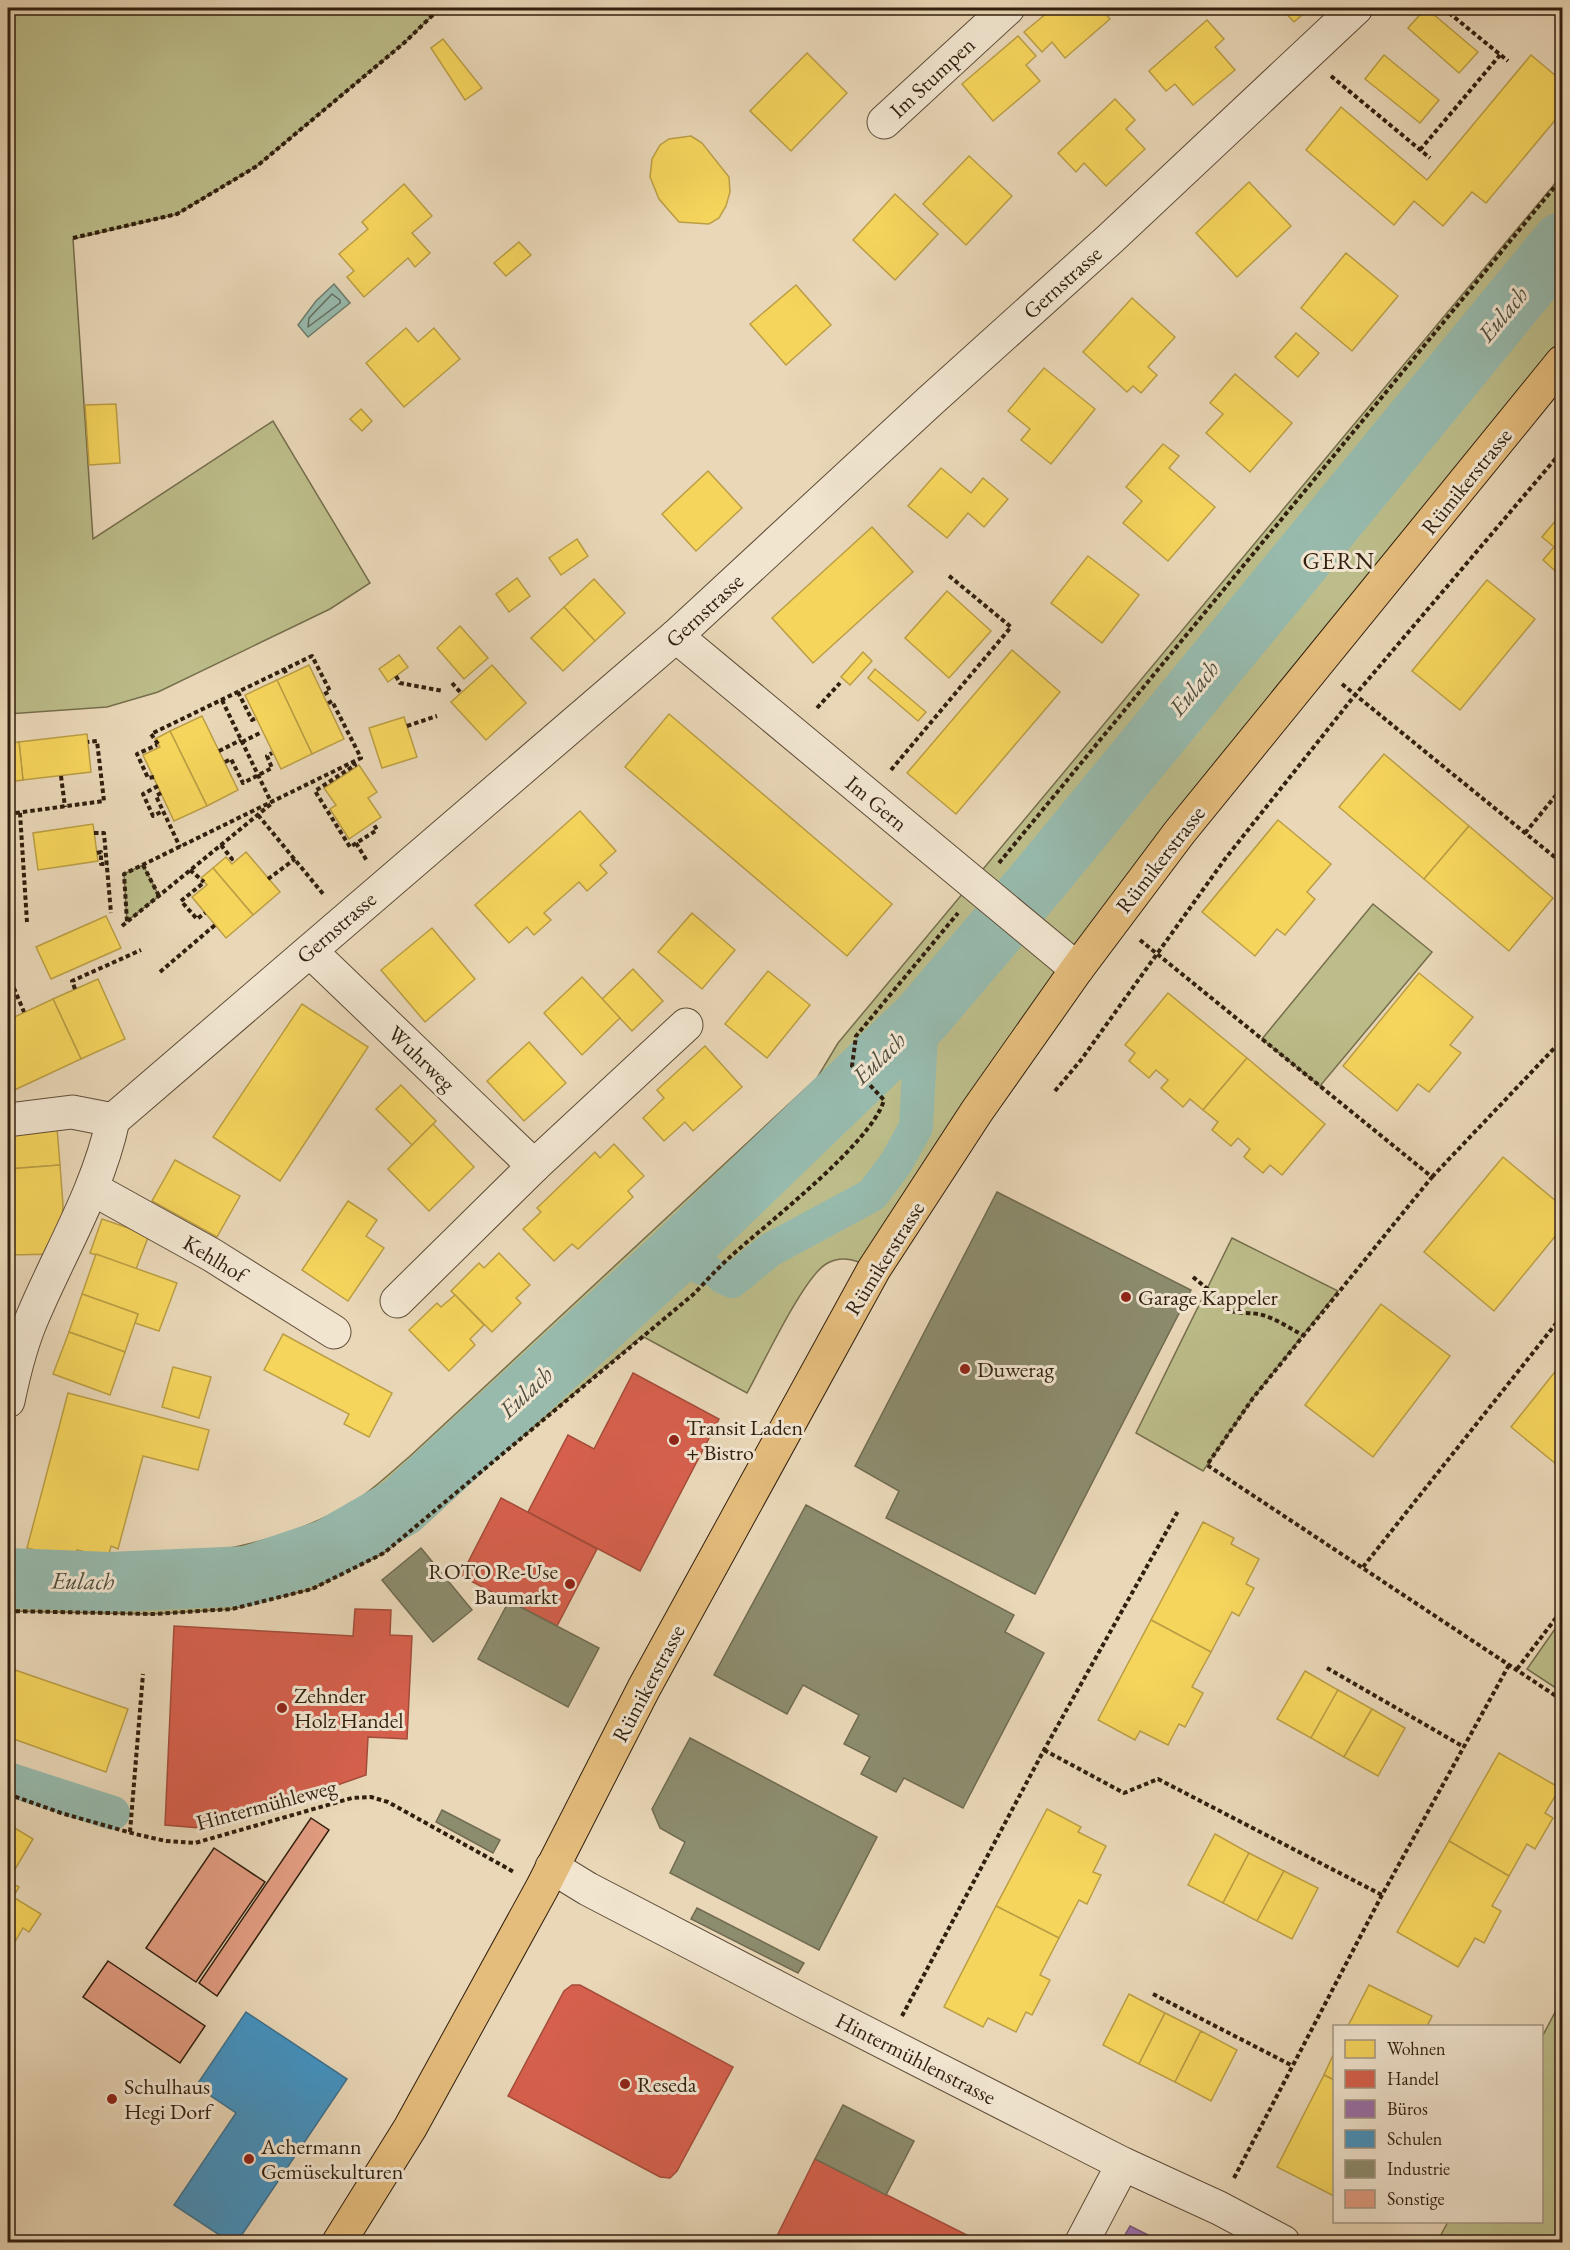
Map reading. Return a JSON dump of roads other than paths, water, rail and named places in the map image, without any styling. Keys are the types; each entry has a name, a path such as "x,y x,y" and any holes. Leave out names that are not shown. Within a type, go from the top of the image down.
{"main road":[{"name":"Rümikerstrasse","path":"339,2242 410,2127 552,1867 753,1485 874,1269 977,1111 1077,969 1179,833 1563,362"}],"street":[{"name":"Im Stumpen","path":"884,122 1008,8"},
{"name":"Gernstrasse","path":"113,1119 676,636 929,402 1111,238 1356,8"},
{"name":"Im Gern","path":"676,636 1077,969"},
{"name":"Wuhrweg","path":"310,951 534,1166"},
{"path":"397,1301 534,1166 686,1025"},
{"path":"8,1120 72,1112 113,1119 106,1151 93,1189 32,1317 18,1358 8,1401"},
{"name":"Kehlhof","path":"93,1189 212,1255 334,1332"},
{"name":"Hintermühlenstrasse","path":"552,1867 588,1889 887,2043 1123,2164 1219,2208 1283,2242"},
{"path":"1082,2242 1123,2164"}],"water":[{"path":"334,284 350,303 308,337 298,325 316,301"}],"waterway":[{"name":"Eulach","path":"8,1578 110,1582 248,1576 328,1549 401,1507 674,1256 922,1017 1041,877 1562,242"},
{"path":"723,1277 732,1281 770,1250 872,1195 896,1163 916,1127 922,1017"},
{"path":"674,1256 705,1269"},
{"path":"8,1779 113,1813"}],"place":[{"name":"Garage Kappeler","path":"1126,1297"},
{"name":"Duwerag","path":"965,1369"},
{"name":"Transit Laden + Bistro","path":"674,1440"},
{"name":"ROTO Re-Use Baumarkt","path":"570,1584"},
{"name":"Zehnder Holz Handel","path":"282,1708"},
{"name":"Reseda","path":"625,2084"},
{"name":"Schulhaus Hegi Dorf","path":"112,2099"},
{"name":"Achermann Gemüsekulturen","path":"249,2159"}],"district":[{"name":"GERN","path":"1339,561"}]}
